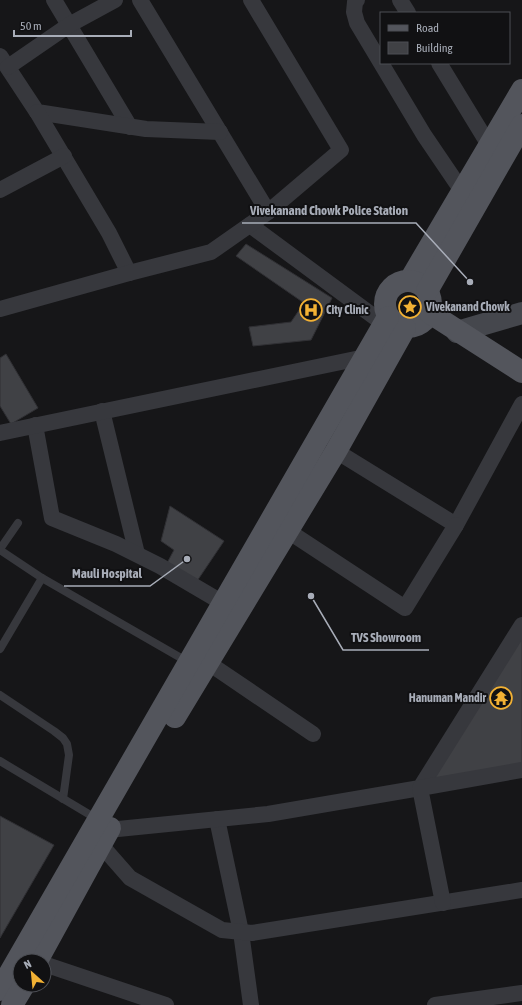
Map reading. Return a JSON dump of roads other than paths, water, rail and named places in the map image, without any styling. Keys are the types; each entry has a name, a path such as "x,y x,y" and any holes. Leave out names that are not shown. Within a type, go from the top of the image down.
{"main road":[{"path":"419,286 462,191 522,90"},
{"path":"419,286 522,125"},
{"path":"42,953 103,832 198,662 288,531 336,451 392,323 384,304 388,292 397,283 419,286 432,302 430,313 424,322 415,327 392,323"},
{"path":"430,313 457,332 522,372"},
{"path":"457,332 522,313"},
{"path":"198,662 223,603 365,357 392,323"},
{"path":"0,990 103,832"},
{"path":"12,1005 19,993"}],"street":[{"path":"54,0 130,126"},
{"path":"115,0 4,62 38,112 109,233 129,273"},
{"path":"140,0 268,212"},
{"path":"0,309 211,252 268,212 341,150 251,0"},
{"path":"357,0 355,2 354,12 357,23 380,61"},
{"path":"400,0 407,12"},
{"path":"382,64 424,135 462,191"},
{"path":"440,64 489,145"},
{"path":"38,112 130,126 146,130 220,132"},
{"path":"0,190 64,156"},
{"path":"250,225 392,323"},
{"path":"0,433 365,357"},
{"path":"288,531 405,608 456,525 522,404"},
{"path":"102,411 137,554"},
{"path":"35,425 52,518 137,554 223,603"},
{"path":"336,451 456,525"},
{"path":"443,903 420,788 522,625"},
{"path":"198,662 313,734"},
{"path":"522,770 268,814 103,832 130,878 222,930 252,933 522,890"},
{"path":"217,819 241,932 250,1005"},
{"path":"52,967 166,1005"},
{"path":"436,1005 481,1002 522,993"}],"lane":[{"path":"18,523 0,550 42,578 198,662"},
{"path":"0,649 42,578"},
{"path":"0,695 63,738 67,744 69,755 63,799"},
{"path":"0,761 63,799 103,832"}],"place":[{"name":"Vivekanand Chowk Police Station","path":"470,282"},
{"name":"Vivekanand Chowk","path":"410,307"},
{"name":"City Clinic","path":"311,310"},
{"name":"Mauli Hospital","path":"187,559"},
{"name":"TVS Showroom","path":"311,596"},
{"name":"Hanuman Mandir","path":"501,698"}]}
